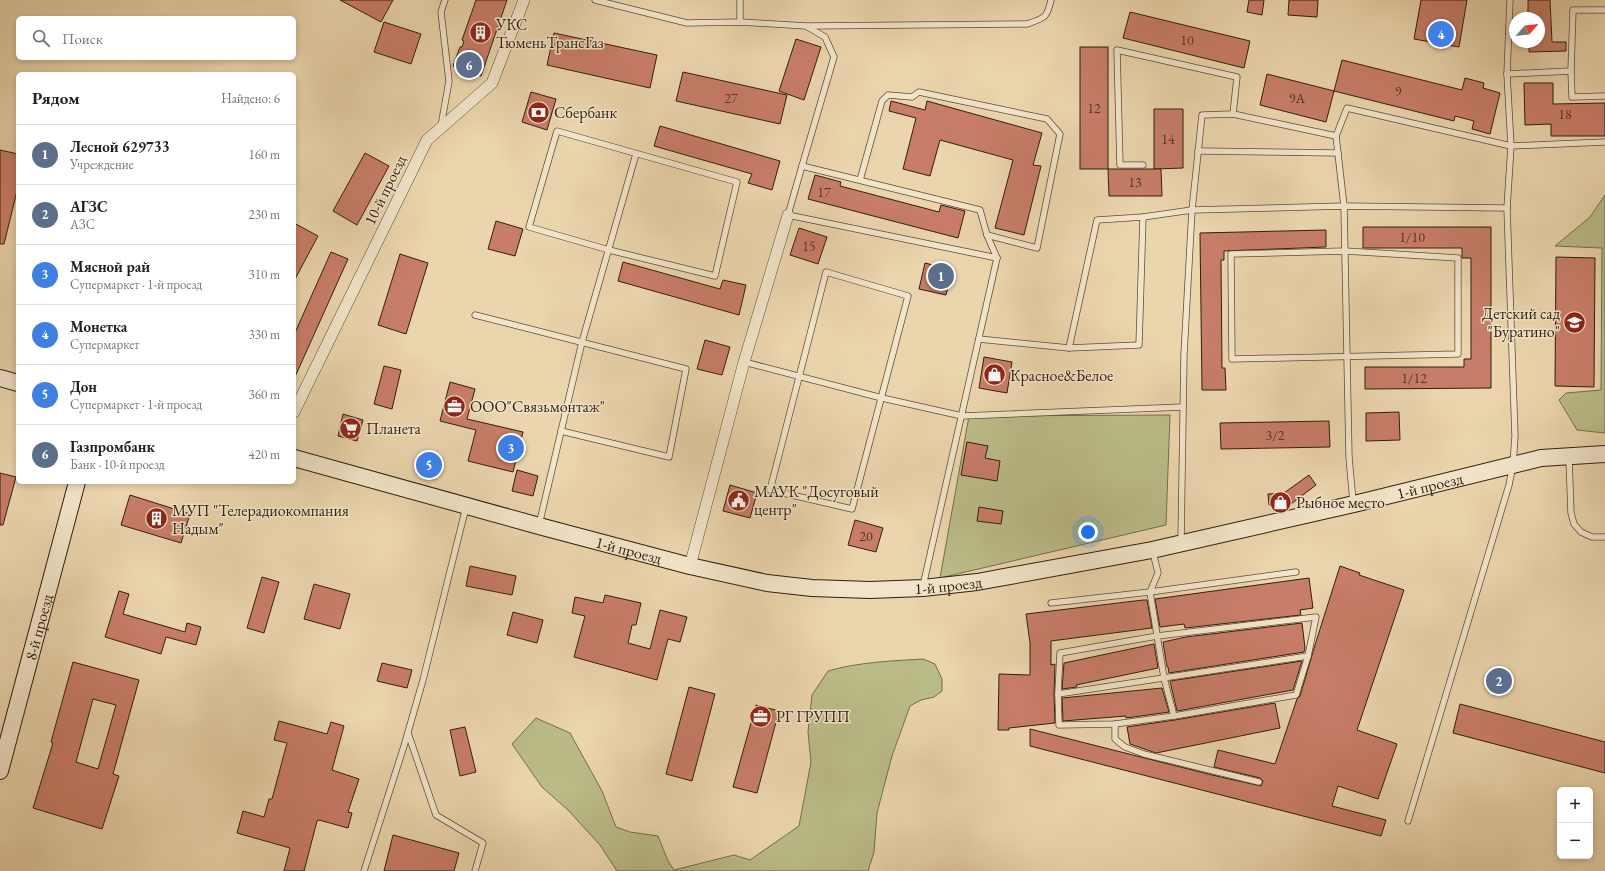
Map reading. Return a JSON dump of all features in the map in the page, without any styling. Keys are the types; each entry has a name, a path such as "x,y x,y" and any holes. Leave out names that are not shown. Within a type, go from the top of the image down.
{"street":[{"name":"10-й проезд","path":"296,408 427,140 492,83 524,0"},
{"path":"690,566 744,362 788,215"},
{"path":"0,378 16,382"},
{"name":"1-й проезд","path":"296,459 690,566 767,583 812,588 870,590 923,588 977,582 1152,550 1354,504 1541,458 1605,454"},
{"name":"8-й проезд","path":"0,772 76,484"}],"lane":[{"path":"440,128 449,81 441,12 445,0"},
{"path":"595,0 687,24 740,22 806,26 1027,24 1039,20 1048,14 1051,0"},
{"path":"740,0 740,22"},
{"path":"1408,821 1504,500 1513,465 1515,436 1507,208 1511,146 1508,74 1510,0"},
{"path":"1605,10 1573,10 1571,71 1572,98 1605,96"},
{"path":"806,26 825,37 834,57 788,215 997,258"},
{"path":"1143,165 1120,164 1117,50 1237,76 1233,114"},
{"path":"1508,74 1571,71"},
{"path":"860,180 882,101 888,95 912,97 919,92 1047,119 1060,134 1037,248 987,235"},
{"path":"1354,504 1349,457 1344,206 1336,136 1347,108 1511,146 1605,142"},
{"path":"1181,544 1184,354 1192,210 1202,115 1233,114 1336,136"},
{"path":"557,131 636,154 737,182 716,276 609,250 529,227 557,131"},
{"path":"1198,151 1338,153"},
{"path":"539,526 582,342 636,154"},
{"path":"802,166 980,210 987,235 997,258 923,588"},
{"path":"1069,348 1097,220 1143,217 1192,210 1344,206 1507,208"},
{"path":"980,339 1069,348 1139,346 1143,217"},
{"path":"1345,251 1458,258 1458,354 1232,359 1231,254 1345,251"},
{"path":"826,272 908,296 882,398 852,509 770,490 798,376 826,272"},
{"path":"475,315 686,369 669,457 561,430"},
{"path":"744,362 882,398 962,416 1183,407"},
{"path":"1569,456 1571,513 1574,524 1581,532 1592,537 1605,537"},
{"path":"364,871 408,733 423,680 466,506"},
{"path":"1152,550 1158,573 1150,592 1164,678 1174,716"},
{"path":"1051,603 1150,592 1296,572"},
{"path":"1316,617 1308,656 1296,695 1174,716 1115,724 1059,725 1058,694 1060,653 1157,636 1316,617"},
{"path":"1058,694 1308,656"},
{"path":"1115,724 1115,739 1125,747 1144,754 1259,782"},
{"path":"408,733 436,816 483,843 475,871"}],"green space":[{"path":"1605,195 1605,433 1577,430 1559,400 1566,393 1601,390 1602,248 1555,246 1590,217"},
{"path":"1170,415 1166,525 940,578 969,416"},
{"path":"923,659 935,664 942,679 942,691 934,697 921,700 910,706 892,756 877,813 874,852 868,871 617,871 600,845 568,810 542,787 512,744 536,718 570,733 602,791 616,827 630,832 658,836 668,861 674,870 734,855 750,860 799,826 811,762 808,732 812,695 828,671 863,664"}],"building":[{"path":"340,0 393,0 381,22"},
{"name":"УКС ТюменьТрансГаз","path":"476,0 507,0 481,76 453,66 460,47 462,47 464,41 462,40"},
{"path":"1249,0 1264,0 1262,15 1247,12"},
{"path":"1289,0 1318,0 1317,17 1288,15"},
{"path":"1421,0 1467,0 1459,47 1414,39"},
{"path":"1528,0 1550,0 1552,42 1566,42 1566,51 1529,52 1529,48 1545,48 1545,12 1528,12"},
{"path":"1130,12 1250,41 1244,68 1123,38"},
{"path":"384,22 421,34 411,64 374,52"},
{"path":"554,33 657,55 650,88 547,65"},
{"path":"796,39 821,47 804,100 779,91"},
{"path":"1080,47 1108,47 1108,169 1080,169"},
{"path":"1342,60 1462,90 1465,78 1484,83 1483,88 1500,93 1490,134 1472,129 1474,121 1455,116 1454,121 1334,91"},
{"path":"683,72 787,95 780,124 676,101"},
{"path":"1267,74 1334,91 1326,122 1260,105"},
{"path":"1524,83 1553,83 1553,104 1605,103 1605,136 1551,136 1551,124 1525,125"},
{"path":"531,92 556,99 547,130 522,122"},
{"path":"891,101 925,110 927,101 1042,133 1033,165 1041,166 1024,235 995,228 1013,160 940,140 930,176 903,169 916,118 889,111"},
{"path":"1154,109 1183,109 1183,168 1154,169"},
{"path":"660,126 780,161 772,190 748,183 752,174 654,146"},
{"path":"0,150 16,154 16,195 4,244 0,244"},
{"path":"365,153 389,166 357,225 333,211"},
{"path":"1108,169 1161,169 1162,196 1109,196"},
{"path":"815,175 841,182 840,186 939,212 941,205 965,211 958,238 808,199"},
{"path":"496,221 523,229 515,256 488,249"},
{"path":"296,224 318,236 296,277"},
{"path":"1363,227 1491,227 1491,388 1365,389 1365,367 1464,367 1464,359 1471,359 1471,258 1462,258 1462,248 1363,248"},
{"path":"799,228 827,237 818,264 790,255"},
{"path":"1326,230 1326,247 1224,251 1224,260 1221,260 1222,368 1225,368 1226,390 1202,390 1200,233"},
{"path":"331,252 348,259 296,375 296,331"},
{"path":"400,254 428,263 406,334 378,325"},
{"name":"Детский сад \"Буратино\"","path":"1556,257 1595,258 1594,387 1555,386"},
{"path":"623,262 720,289 723,280 746,285 739,315 618,281"},
{"path":"925,263 952,270 946,295 919,289"},
{"path":"705,340 730,347 722,375 697,369"},
{"name":"Красное&Белое","path":"984,357 1012,362 1007,393 979,388"},
{"path":"384,366 401,370 392,409 374,404"},
{"path":"450,382 475,389 467,419 523,432 513,472 468,461 476,430 440,421"},
{"path":"1399,412 1400,440 1366,441 1366,413"},
{"name":"Планета","path":"343,414 363,420 357,441 338,436"},
{"path":"1329,421 1330,447 1221,449 1220,423"},
{"path":"967,442 988,446 985,458 1000,461 997,481 961,475"},
{"path":"419,456 442,461 438,475 416,470"},
{"path":"517,470 538,476 533,496 512,491"},
{"path":"0,473 16,477 3,525 0,525"},
{"path":"1309,475 1316,485 1291,504 1269,505 1268,494 1284,493"},
{"path":"730,485 757,493 750,518 723,511"},
{"name":"МУП \"Телерадиокомпания Надым\"","path":"130,495 190,514 181,543 121,525"},
{"path":"979,507 1003,511 1001,524 977,521"},
{"path":"855,520 883,528 876,552 848,545"},
{"path":"470,566 516,576 512,595 466,586"},
{"path":"1340,566 1360,573 1359,575 1404,590 1357,730 1397,744 1378,799 1338,786 1332,806 1386,820 1381,836 1030,746 1030,729 1261,786 1263,781 1260,778 1214,767 1218,750 1275,764 1297,699 1300,696"},
{"path":"262,577 279,582 264,633 247,628"},
{"path":"1309,578 1313,608 1300,610 1301,615 1185,628 1184,624 1160,627 1155,599"},
{"path":"314,584 350,594 340,629 304,619"},
{"path":"119,591 129,594 123,614 185,632 187,623 201,627 196,645 166,637 161,654 105,637"},
{"path":"605,595 641,603 636,625 632,625 628,643 650,649 660,610 687,617 680,642 668,639 657,680 574,657 585,616 572,613 575,597 603,603"},
{"path":"1147,600 1152,628 1051,641 1051,665 1055,664 1055,723 1009,728 1009,730 998,730 999,674 1030,675 1030,643 1026,614"},
{"path":"513,612 543,620 537,643 507,635"},
{"path":"1302,623 1305,648 1304,652 1169,673 1163,642 1186,637"},
{"path":"1154,644 1158,668 1076,685 1077,687 1062,689 1064,663"},
{"path":"1302,661 1293,690 1177,711 1170,681"},
{"path":"73,662 139,680 113,774 119,776 102,829 33,808 53,743 51,742","holes":["93,699 116,705 98,769 76,762"]},
{"path":"382,663 412,670 407,688 377,681"},
{"path":"689,687 715,694 692,781 666,774"},
{"path":"1162,688 1169,712 1126,718 1126,716 1063,721 1062,698"},
{"path":"1275,703 1280,728 1156,753 1130,744 1127,727"},
{"path":"1460,704 1605,742 1605,773 1453,733"},
{"path":"756,705 779,711 757,793 733,787"},
{"path":"279,721 327,734 331,722 344,726 332,770 359,779 348,812 352,813 348,828 319,820 317,821 304,871 284,871 290,848 237,833 243,811 264,817 269,799 272,799 287,743 274,740"},
{"path":"465,727 476,772 460,776 450,730"},
{"path":"393,835 459,853 454,871 384,871"}],"place":[{"name":"УКС ТюменьТрансГаз","path":"480,33"},
{"name":"Монетка","path":"1441,34"},
{"name":"Газпромбанк","path":"469,65"},
{"name":"Сбербанк","path":"538,112"},
{"name":"Лесной 629733","path":"941,276"},
{"name":"Детский сад \"Буратино\"","path":"1575,322"},
{"name":"Красное&Белое","path":"995,375"},
{"name":"ООО\"Связьмонтаж\"","path":"454,406"},
{"name":"Планета","path":"350,428"},
{"name":"Мясной рай","path":"511,448"},
{"name":"Дон","path":"429,465"},
{"name":"МАУК \"Досуговый центр\"","path":"738,500"},
{"name":"Рыбное место","path":"1281,502"},
{"name":"МУП \"Телерадиокомпания Надым\"","path":"156,519"},
{"name":"АГЗС","path":"1499,681"},
{"name":"РГ ГРУПП","path":"761,716"}]}
